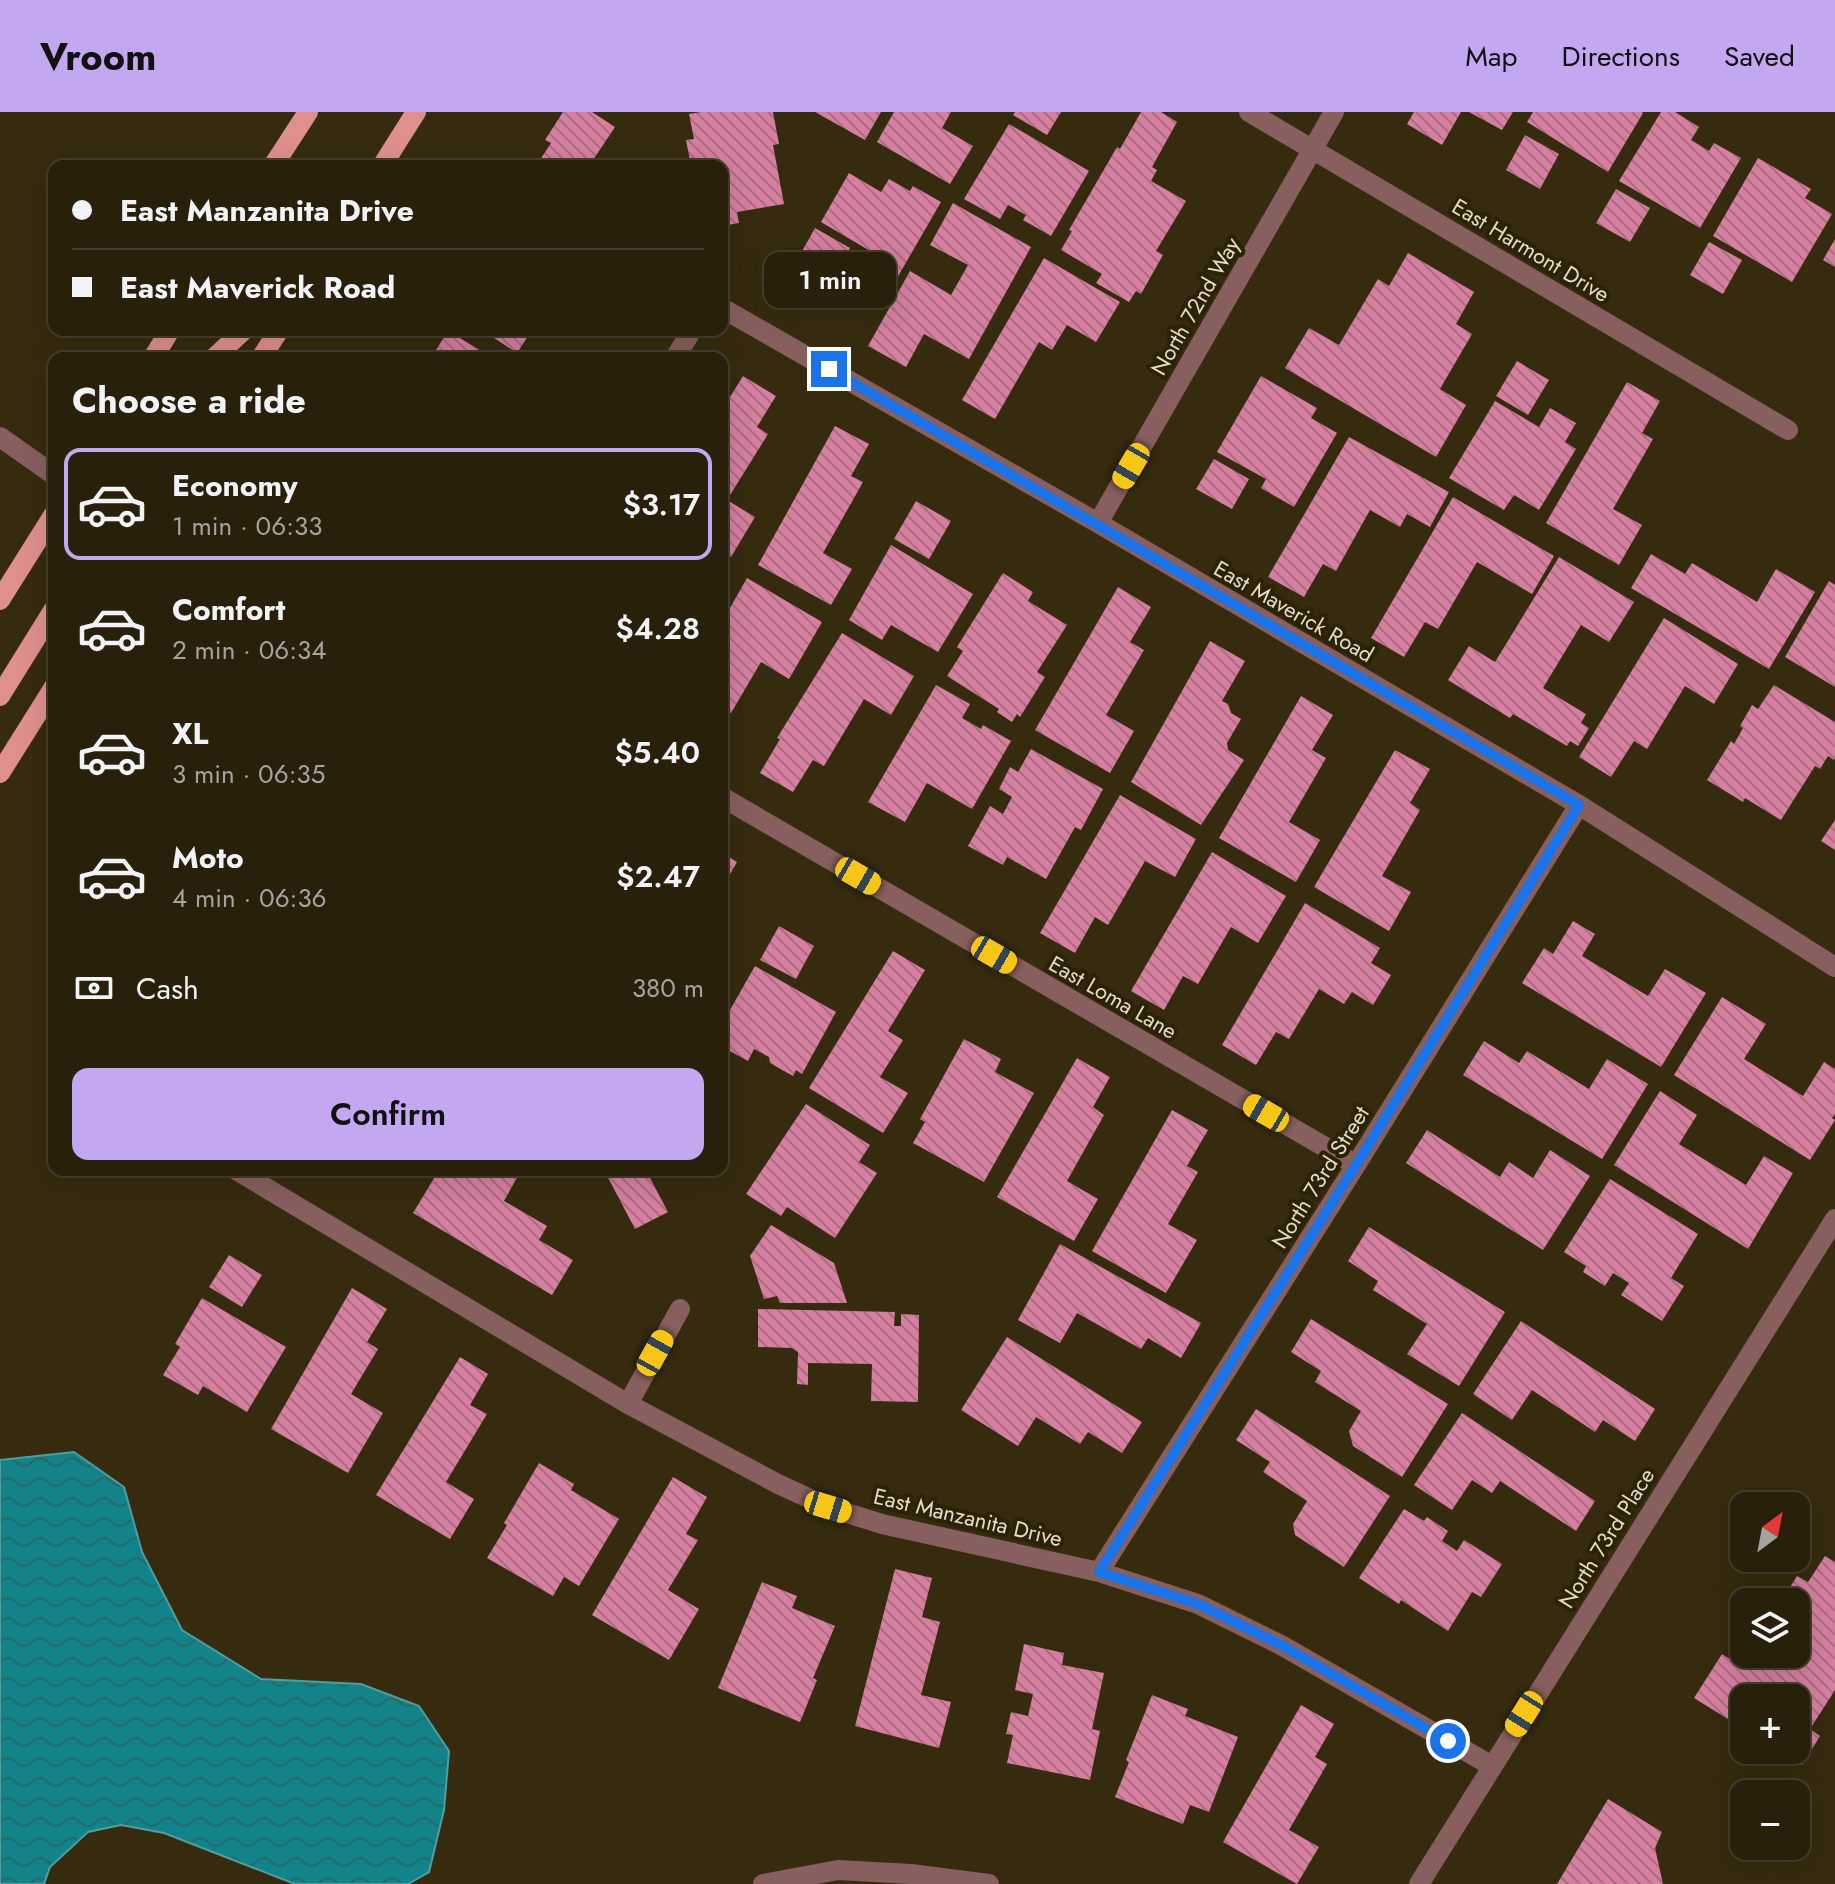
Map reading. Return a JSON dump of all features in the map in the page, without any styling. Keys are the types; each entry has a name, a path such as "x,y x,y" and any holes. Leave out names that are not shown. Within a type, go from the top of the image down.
{"main road":[{"path":"277,160 308,112"},
{"path":"386,160 416,112"},
{"path":"220,352 238,336"},
{"path":"0,600 48,524"},
{"path":"0,696 48,619"},
{"path":"0,773 48,697"}],"street":[{"name":"East Harmont Drive","path":"1249,112 1788,430"},
{"name":"North 72nd Way","path":"1098,523 1334,112"},
{"name":"East Maverick Road","path":"728,311 1098,523 1579,805 1835,967"},
{"path":"0,437 48,471"},
{"name":"East Loma Lane","path":"728,800 1356,1165"},
{"name":"North 73rd Street","path":"1099,1572 1579,805"},
{"name":"East Manzanita Drive","path":"246,1176 628,1404 778,1484 828,1507 882,1524 1099,1572 1198,1604 1281,1645 1492,1766"},
{"name":"North 73rd Place","path":"1419,1884 1835,1219"},
{"path":"628,1404 680,1309"},
{"path":"763,1884 838,1870 911,1874 989,1884"}],"water":[{"path":"74,1452 124,1487 142,1552 182,1630 261,1679 361,1684 419,1706 449,1751 444,1810 429,1872 408,1884 295,1884 164,1833 121,1825 88,1832 50,1867 44,1884 0,1884 0,1460"}],"building":[{"path":"563,112 592,112 615,127 593,160 540,160 551,143 545,140"},
{"path":"773,112 779,144 773,145 784,204 737,212 739,223 728,225 728,160 690,160 686,140 694,139 689,114"},
{"path":"815,112 881,112 865,140"},
{"path":"894,112 951,112 942,128 973,146 950,184 877,142"},
{"path":"1015,112 1061,112 1047,135 1013,115"},
{"path":"1141,112 1161,112 1177,122 1152,167 1157,170 1151,181 1186,201 1156,251 1163,255 1141,294 1136,291 1129,302 1096,283 1102,274 1061,250 1072,231 1069,230 1117,147 1120,149"},
{"path":"1414,112 1461,112 1442,145 1407,124"},
{"path":"1469,112 1513,112 1502,130"},
{"path":"1533,112 1643,113 1608,172 1527,122"},
{"path":"1661,112 1675,112 1699,127 1691,140 1709,151 1714,143 1741,158 1700,228 1619,181"},
{"path":"1009,124 1089,171 1051,236 1023,220 1026,215 1008,205 1000,219 964,199"},
{"path":"1525,135 1559,154 1540,189 1506,170"},
{"path":"1758,158 1811,189 1805,198 1832,214 1792,282 1713,236"},
{"path":"849,173 881,192 889,179 910,191 913,186 941,202 893,285 873,273 882,258 821,222"},
{"path":"1616,189 1650,208 1630,242 1596,223"},
{"path":"953,203 1031,247 969,359 924,334 906,367 868,346 910,271 951,295 968,265 930,245"},
{"path":"815,228 850,248 831,282 796,262"},
{"path":"1835,239 1835,267 1823,260"},
{"path":"1709,242 1742,260 1723,294 1690,275"},
{"path":"1408,253 1474,292 1456,324 1472,334 1440,389 1466,405 1436,457 1285,368 1309,328 1339,345 1378,279 1389,286"},
{"path":"1044,258 1120,302 1096,342 1067,325 1052,350 1039,342 995,419 962,400"},
{"path":"445,336 456,336 483,352 435,352"},
{"path":"491,336 528,336 515,352"},
{"path":"1517,361 1549,380 1528,415 1496,396"},
{"path":"743,376 776,396 757,427 768,434 728,498 728,400"},
{"path":"1261,376 1317,408 1311,418 1337,433 1294,507 1261,488 1266,479 1217,452"},
{"path":"1627,382 1660,401 1642,433 1653,439 1613,509 1642,525 1619,565 1546,523"},
{"path":"1495,401 1539,427 1550,408 1576,423 1565,442 1576,449 1539,510 1514,495 1504,510 1449,478"},
{"path":"835,426 869,444 851,476 863,482 823,553 852,569 831,605 758,565"},
{"path":"1349,437 1449,492 1430,527 1407,514 1400,527 1370,510 1336,571 1323,564 1304,597 1268,577"},
{"path":"1214,459 1249,479 1232,509 1196,489"},
{"path":"1453,497 1554,556 1532,594 1477,562 1438,629 1425,622 1404,657 1371,638"},
{"path":"728,501 755,517 731,557 728,555"},
{"path":"916,501 951,521 929,559 894,539"},
{"path":"891,545 973,594 938,652 891,625 882,640 849,620"},
{"path":"1651,554 1685,574 1692,563 1757,602 1776,569 1815,592 1769,669 1631,588"},
{"path":"1559,557 1634,602 1609,642 1581,625 1543,688 1586,714 1581,723 1589,728 1578,746 1570,741 1567,746 1513,714 1510,718 1448,680 1469,646 1495,662"},
{"path":"1003,573 1033,592 1028,601 1067,625 1037,672 1045,677 1020,717 1017,714 1012,722 997,712 999,709 947,676 963,651 957,647"},
{"path":"747,578 822,622 789,679 761,662 731,713 728,711 728,611"},
{"path":"1829,581 1835,585 1835,687 1785,657"},
{"path":"1118,587 1151,607 1130,642 1144,650 1106,715 1134,731 1110,773 1035,730"},
{"path":"1664,618 1738,664 1714,704 1685,686 1647,749 1634,741 1611,777 1579,757"},
{"path":"842,633 914,676 891,715 864,699 824,766 813,760 793,792 760,773 780,739 777,738"},
{"path":"1210,641 1245,661 1222,701 1228,704 1231,713 1241,719 1227,743 1228,750 1244,760 1201,825 1131,782"},
{"path":"936,685 970,704 962,718 981,729 983,725 1011,741 972,809 927,783 905,822 868,802"},
{"path":"1774,685 1835,722 1834,760 1828,756 1820,769 1815,766 1781,820 1707,780 1731,741 1734,744 1752,705 1758,709"},
{"path":"1301,696 1333,715 1312,750 1326,758 1289,822 1320,840 1296,882 1219,838"},
{"path":"1031,749 1103,789 1081,830 1075,827 1046,879 1007,857 1003,865 968,846 990,806 1003,814 1012,797 999,789 1010,767 1018,772"},
{"path":"1395,750 1430,769 1410,803 1420,810 1382,876 1411,892 1389,931 1314,887"},
{"path":"1120,795 1196,839 1175,877 1145,861 1108,925 1095,917 1075,953 1040,933"},
{"path":"1835,820 1835,850 1821,841"},
{"path":"1212,852 1286,896 1258,943 1231,927 1198,984 1183,976 1164,1010 1131,991"},
{"path":"728,857 737,862 728,878"},
{"path":"1305,903 1380,948 1371,963 1391,975 1373,1005 1352,992 1344,1004 1319,989 1289,1039 1276,1032 1256,1065 1222,1045"},
{"path":"1573,921 1595,934 1582,956 1648,996 1665,969 1706,993 1661,1067 1522,983 1544,948 1553,954"},
{"path":"779,926 814,946 796,979 760,960"},
{"path":"893,951 925,970 888,1031 903,1040 880,1077 908,1093 883,1133 809,1088"},
{"path":"755,966 836,1012 802,1074 796,1070 793,1076 770,1063 769,1057 754,1049 748,1061 728,1050 728,1013"},
{"path":"1722,997 1766,1024 1744,1059 1803,1096 1824,1062 1835,1069 1835,1114 1832,1118 1835,1120 1810,1160 1674,1075"},
{"path":"964,1039 1001,1059 995,1072 1034,1093 984,1182 913,1143 925,1122 920,1119"},
{"path":"1484,1041 1519,1063 1527,1051 1589,1089 1607,1059 1648,1084 1602,1159 1463,1075"},
{"path":"1077,1058 1110,1077 1093,1107 1104,1115 1067,1181 1098,1199 1074,1241 997,1197"},
{"path":"1660,1091 1697,1115 1679,1144 1746,1185 1764,1156 1793,1173 1748,1249 1614,1165"},
{"path":"806,1104 870,1145 859,1162 877,1173 835,1238 787,1207 781,1216 746,1194"},
{"path":"1172,1110 1208,1130 1187,1166 1198,1172 1168,1224 1197,1240 1166,1293 1092,1251"},
{"path":"1427,1130 1500,1177 1509,1162 1533,1178 1550,1150 1590,1176 1543,1250 1406,1163"},
{"path":"435,1176 518,1176 504,1201 547,1226 539,1240 573,1260 552,1295 413,1213"},
{"path":"607,1176 649,1176 668,1212 635,1229"},
{"path":"1610,1179 1698,1234 1671,1278 1684,1286 1662,1321 1621,1295 1629,1283 1613,1273 1605,1286 1583,1272 1586,1266 1564,1252"},
{"path":"771,1225 834,1263 847,1303 780,1303 777,1296 764,1299 750,1256"},
{"path":"1369,1227 1505,1312 1459,1386 1407,1354 1427,1324 1373,1290 1378,1281 1348,1261"},
{"path":"1060,1244 1201,1323 1181,1358 1148,1338 1141,1349 1077,1313 1060,1343 1018,1320"},
{"path":"229,1255 262,1275 242,1307 209,1287"},
{"path":"352,1288 387,1309 367,1342 378,1349 351,1394 383,1413 348,1473 271,1429"},
{"path":"202,1298 286,1347 247,1412 203,1386 198,1395 163,1375 180,1347 175,1344"},
{"path":"758,1309 895,1312 894,1326 901,1326 901,1314 919,1315 918,1402 871,1401 872,1364 808,1363 808,1385 797,1384 798,1352 792,1348 758,1347"},
{"path":"1311,1319 1448,1404 1402,1477 1353,1446 1349,1431 1361,1411 1315,1382 1321,1371 1291,1352"},
{"path":"1521,1321 1655,1409 1635,1441 1603,1420 1595,1432 1532,1390 1512,1420 1473,1394"},
{"path":"1007,1337 1142,1422 1122,1453 1088,1432 1080,1444 1036,1417 1018,1446 961,1410"},
{"path":"460,1357 488,1374 470,1405 487,1414 446,1482 474,1499 450,1539 376,1495"},
{"path":"1256,1409 1390,1496 1344,1567 1295,1535 1293,1524 1307,1501 1263,1472 1270,1462 1236,1440"},
{"path":"1462,1413 1595,1501 1576,1531 1500,1481 1492,1493 1472,1480 1452,1510 1414,1485"},
{"path":"539,1463 574,1484 571,1490 619,1519 579,1586 564,1577 553,1596 487,1558"},
{"path":"673,1477 707,1497 686,1534 698,1540 668,1590 699,1609 669,1660 592,1615"},
{"path":"1404,1509 1424,1521 1427,1517 1448,1531 1442,1541 1457,1551 1464,1540 1502,1564 1481,1597 1472,1592 1448,1631 1401,1600 1399,1604 1359,1578"},
{"path":"1825,1556 1835,1562 1835,1690 1810,1729 1810,1684 1730,1684 1730,1720 1694,1698 1722,1654 1730,1659 1730,1668 1810,1668 1810,1588 1790,1588 1797,1576 1808,1582"},
{"path":"895,1569 932,1578 922,1617 940,1622 921,1695 951,1702 939,1748 855,1726"},
{"path":"762,1582 797,1596 792,1608 835,1626 813,1678 817,1680 800,1722 718,1688"},
{"path":"1024,1644 1064,1653 1062,1665 1104,1673 1092,1729 1100,1731 1090,1780 1007,1763 1013,1735 1006,1734 1011,1712 1028,1716 1033,1694 1015,1690"},
{"path":"1152,1695 1188,1709 1185,1716 1238,1737 1209,1812 1190,1805 1183,1824 1115,1797"},
{"path":"1301,1705 1334,1724 1315,1757 1327,1764 1289,1830 1319,1847 1297,1884 1223,1842"},
{"path":"1810,1729 1820,1736 1810,1752"},
{"path":"1608,1799 1662,1832 1655,1848 1663,1884 1557,1884"}],"route":[{"path":"829,369 1579,805 1099,1572 1198,1604 1281,1645 1448,1741"}]}
